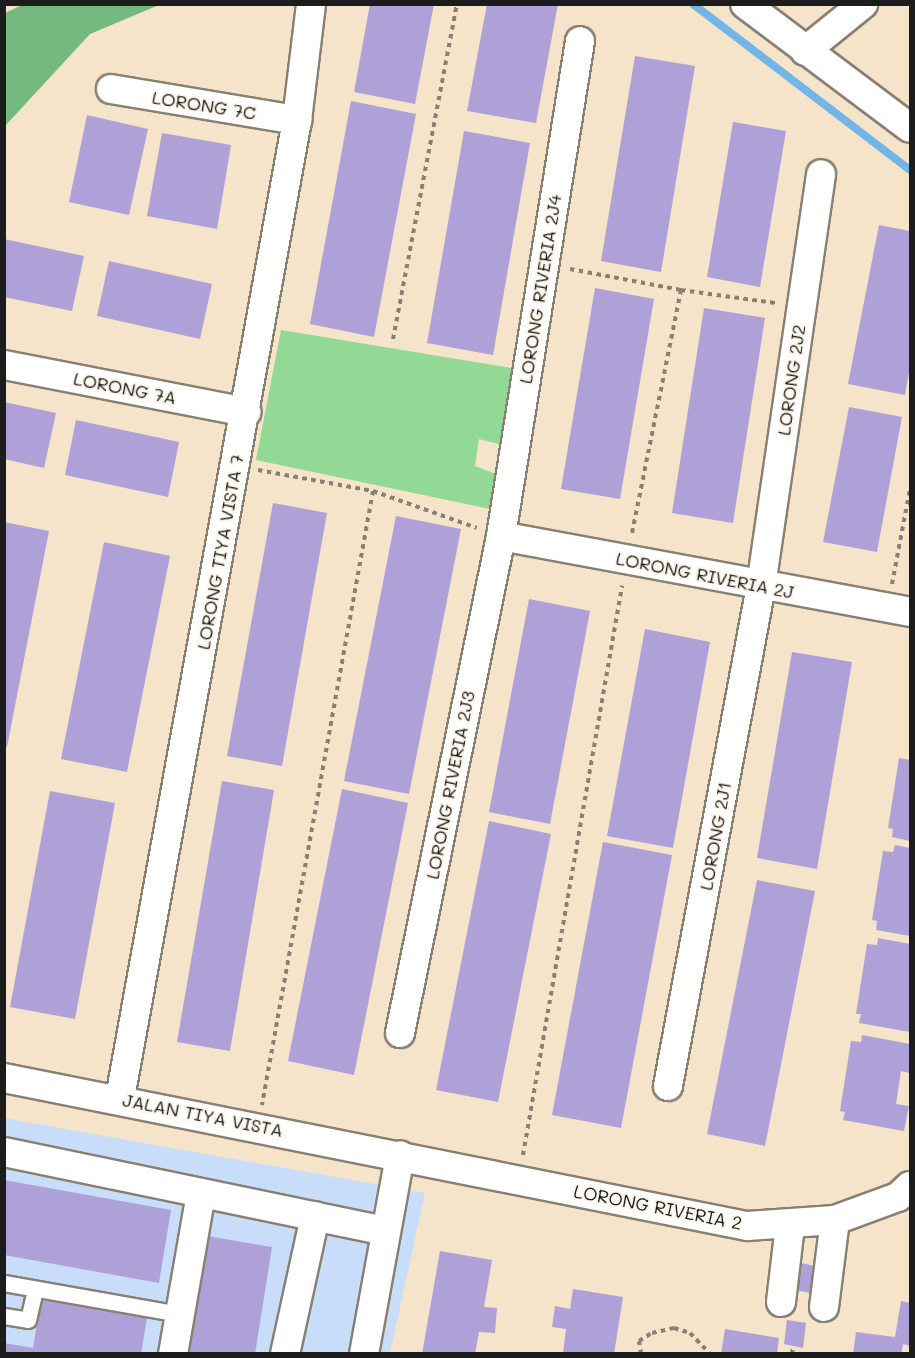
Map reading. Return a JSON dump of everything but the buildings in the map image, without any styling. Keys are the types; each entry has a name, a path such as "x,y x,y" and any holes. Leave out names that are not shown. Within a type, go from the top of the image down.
{"street":[{"name":"LORONG TIYA VISTA 7","path":"120,1098 246,412 297,120 311,4"},
{"path":"746,4 805,51 910,128"},
{"path":"805,51 863,4"},
{"name":"LORONG RIVERIA 2J4","path":"501,536 580,41"},
{"name":"LORONG 7C","path":"111,89 297,120"},
{"name":"LORONG 2J2","path":"761,586 821,174"},
{"name":"LORONG 7A","path":"4,365 246,412"},
{"name":"LORONG RIVERIA 2J","path":"501,536 899,610"},
{"name":"LORONG RIVERIA 2J3","path":"400,1033 501,536"},
{"name":"LORONG 2J1","path":"668,1086 761,586"},
{"name":"JALAN TIYA VISTA","path":"4,1078 120,1098 400,1155"},
{"path":"4,1152 386,1231"},
{"path":"364,1353 400,1155"},
{"name":"LORONG RIVERIA 2","path":"400,1155 747,1226 790,1226 835,1220 898,1197 910,1186"},
{"path":"173,1353 201,1193"},
{"path":"285,1353 315,1216"},
{"path":"824,1307 835,1220"},
{"path":"781,1302 790,1226"}],"lane":[{"path":"4,1283 180,1314"},
{"path":"4,1316 28,1320 34,1290"}],"path":[{"path":"393,339 457,4"},
{"path":"544,264 681,290 802,306"},
{"path":"518,1179 626,560 681,290"},
{"path":"236,466 373,491 501,536"},
{"path":"899,610 910,489"},
{"path":"258,1126 373,491"},
{"path":"641,1353 639,1341 674,1328 690,1333 710,1353"},
{"path":"792,1353 793,1346"}],"shaded area":[{"path":"4,1118 425,1193 390,1353 5,1353"}],"green space":[{"path":"24,4 159,5 90,34 5,126 5,13"},
{"path":"281,330 517,369 503,445 479,439 475,466 501,476 495,510 256,460"}],"waterway":[{"path":"693,4 910,170"}]}
